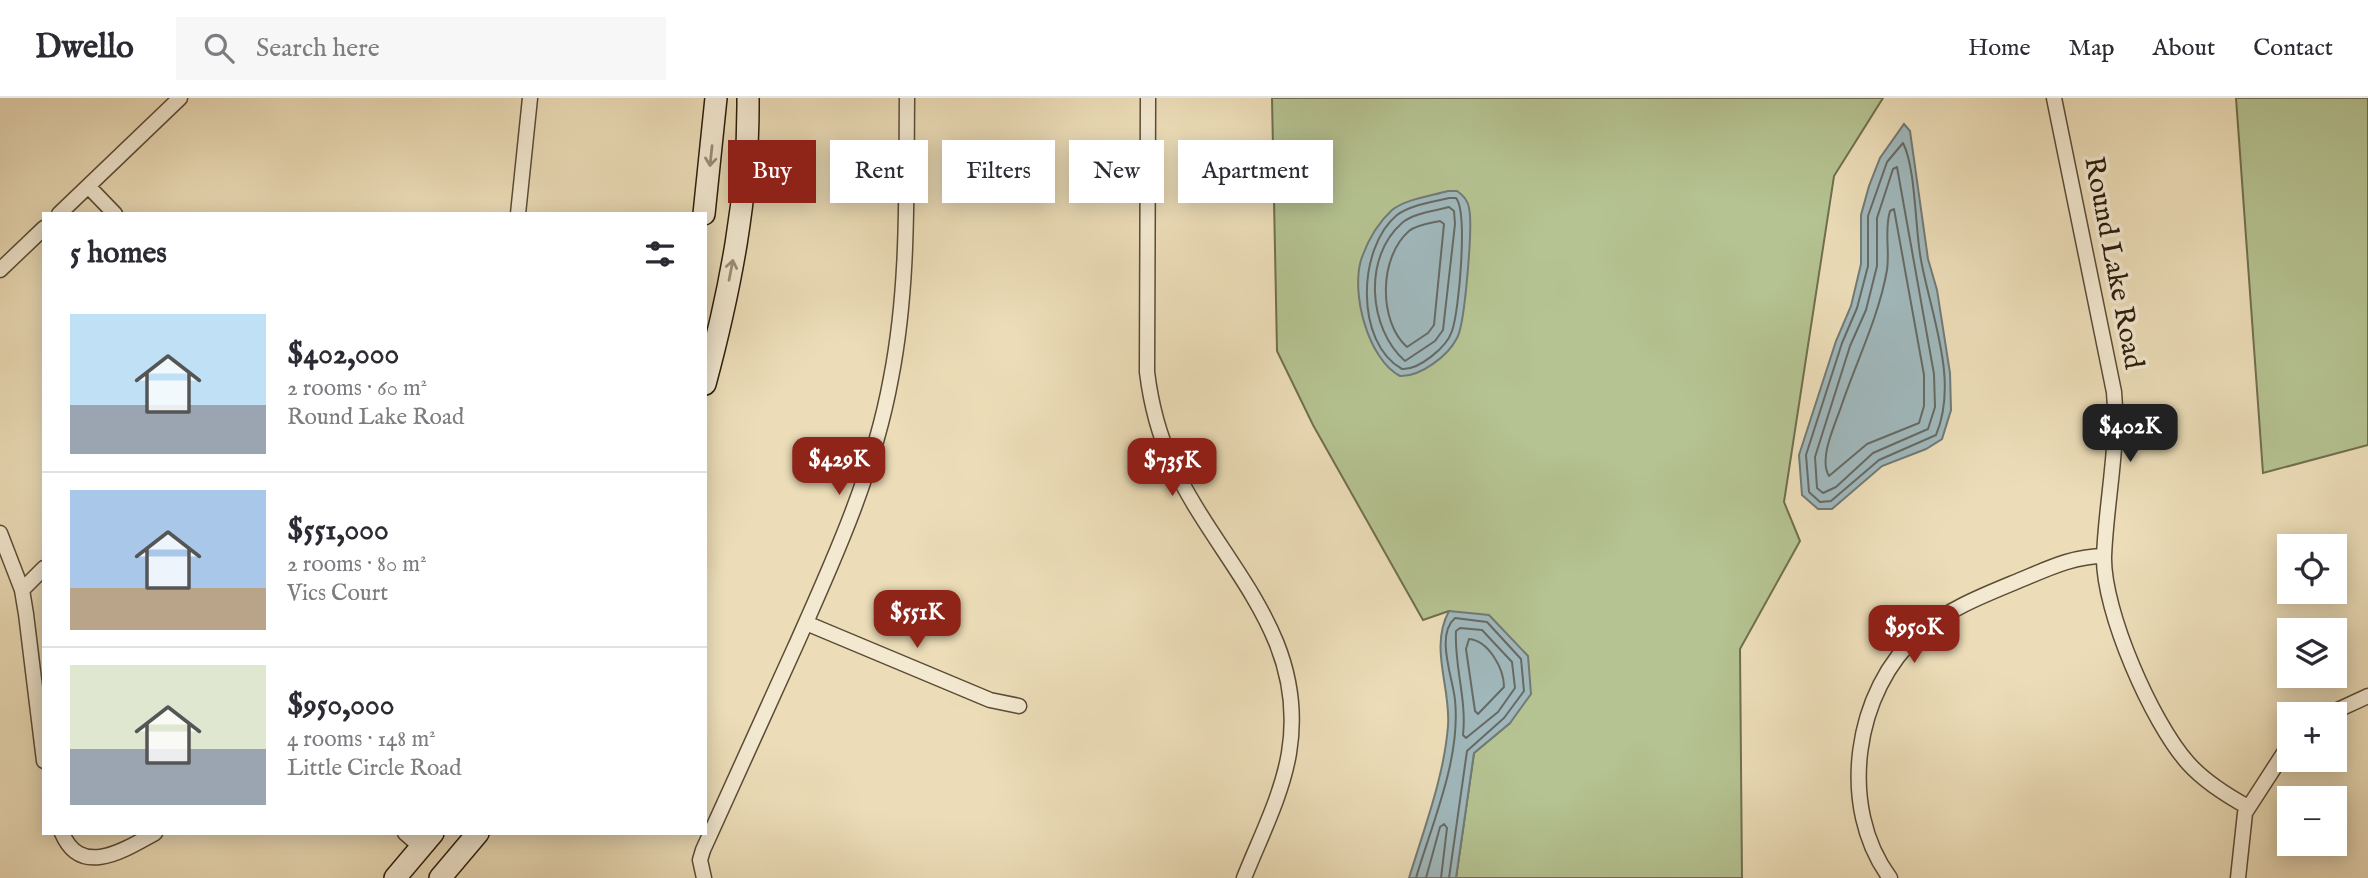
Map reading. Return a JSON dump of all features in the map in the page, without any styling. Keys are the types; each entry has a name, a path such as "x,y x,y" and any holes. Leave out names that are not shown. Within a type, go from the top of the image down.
{"main road":[{"path":"704,212 716,98"},
{"path":"707,374 739,221 748,144 748,98"},
{"path":"395,878 427,840 446,876 477,835"}],"street":[{"path":"62,212 180,98"},
{"path":"518,212 530,98"},
{"path":"703,873 703,850 851,520 891,379 904,266 907,98"},
{"path":"1148,98 1147,372 1152,408 1173,466 1273,631 1290,682 1292,710 1289,754 1244,878"},
{"name":"Round Lake Road","path":"2054,98 2114,391 2116,432 2104,556 2106,587 2115,617 2170,740 2210,784 2248,807"},
{"path":"88,186 113,212"},
{"path":"0,270 42,230"},
{"path":"0,533 22,590 42,745"},
{"path":"1890,878 1868,833 1859,769 1870,708 1890,669 1919,634 1957,608 2074,558 2104,556"},
{"path":"22,590 42,570"},
{"path":"806,623 990,700 1019,706"},
{"path":"2347,706 2368,696"},
{"path":"2238,878 2241,831 2248,807 2277,763"},
{"path":"63,835 65,842 79,856 107,859 151,835"}],"green space":[{"path":"1272,98 1883,98 1834,176 1784,502 1800,541 1740,649 1742,878 1456,878 1474,753 1510,723 1449,611 1423,620 1313,425 1277,351 1274,203 1333,203 1333,140 1273,140"},
{"path":"2236,98 2368,98 2368,445 2263,473"}],"water":[{"path":"1904,124 1910,131 1928,259 1937,290 1950,373 1951,410 1942,439 1926,449 1882,466 1832,509 1818,509 1802,495 1799,455 1836,341 1851,306 1861,264 1861,215 1869,186 1880,158"},
{"path":"1457,191 1465,198 1470,218 1468,274 1460,329 1453,345 1440,358 1416,373 1400,376 1389,368 1379,355 1365,324 1358,290 1361,260 1374,233 1392,210 1411,200"},
{"path":"1449,611 1489,615 1528,656 1531,694 1510,723 1474,753 1456,878 1409,878 1433,803 1446,745 1448,711 1441,639"}]}
